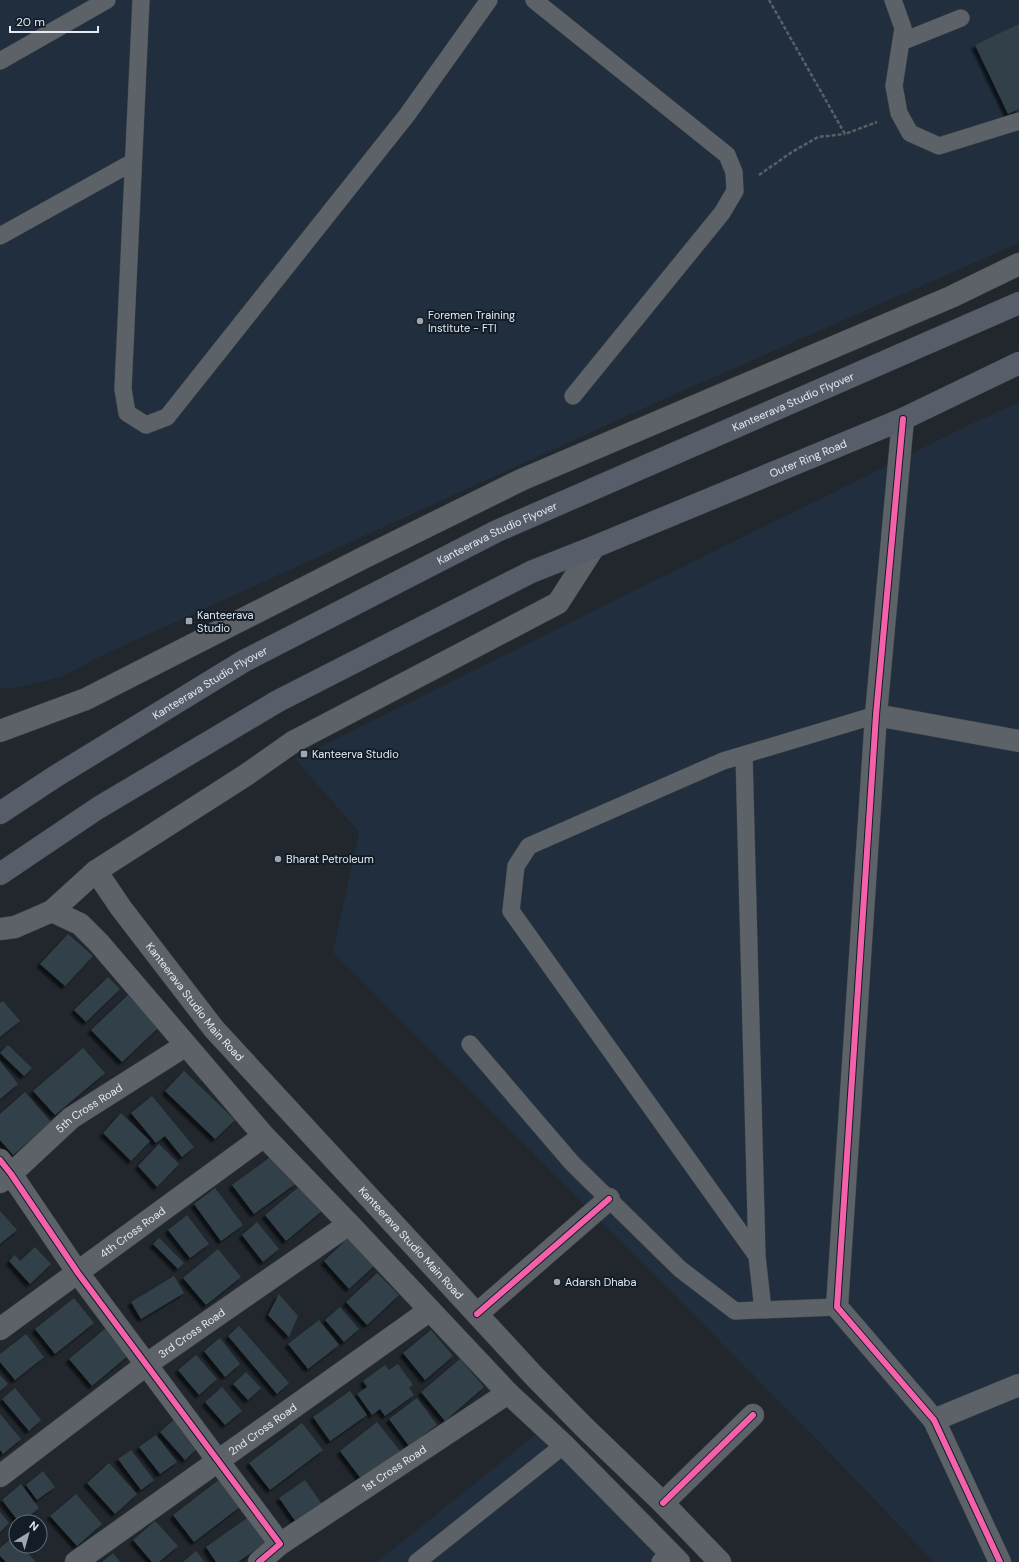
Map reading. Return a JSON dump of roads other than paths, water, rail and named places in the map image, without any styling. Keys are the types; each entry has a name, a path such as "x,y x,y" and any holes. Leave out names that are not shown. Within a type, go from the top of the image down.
{"highway":[{"name":"Kanteerava Studio Flyover","path":"0,814 56,776 244,661 498,531 1019,303"},
{"name":"Outer Ring Road","path":"594,547 903,419 1019,363"},
{"path":"0,874 98,808 278,701 531,572 594,547"}],"street":[{"path":"0,731 86,699 354,562 521,480 951,297 1019,264"},
{"path":"903,419 876,715 837,1307 934,1420 1000,1562"},
{"path":"5,931 52,911 96,871 246,775 293,742 558,603 594,547"},
{"path":"876,715 1019,741"},
{"name":"Kanteerava Studio Main Road","path":"96,871 121,908 214,1029 534,1376 584,1427 663,1503 720,1562"},
{"path":"52,911 80,924 127,975 264,1136 508,1393 564,1445 669,1558"},
{"name":"5th Cross Road","path":"4,1172 72,1118 186,1045"},
{"name":"4th Cross Road","path":"0,1328 264,1136"},
{"path":"4,1172 280,1544"},
{"path":"476,1314 609,1199"},
{"name":"3rd Cross Road","path":"0,1476 147,1364 349,1224"},
{"name":"2nd Cross Road","path":"76,1562 430,1310"},
{"path":"934,1420 1019,1385"},
{"name":"1st Cross Road","path":"258,1562 280,1544 508,1393"},
{"path":"663,1503 753,1414"}],"lane":[{"path":"0,61 107,0"},
{"path":"140,0 123,388 127,412 146,425 167,417 407,115 489,0"},
{"path":"534,0 727,155 734,172 735,191 722,212 572,396"},
{"path":"893,0 903,28 894,86 899,113 910,133 939,146 1019,121"},
{"path":"901,42 961,18"},
{"path":"0,236 133,162"},
{"path":"757,1256 512,911 516,866 529,846 723,761 876,715"},
{"path":"744,755 757,1256 763,1310"},
{"path":"470,1044 572,1163 680,1269 735,1311 837,1307"},
{"path":"417,1562 564,1445"}],"place":[{"name":"Foremen Training Institute - FTI","path":"420,321"},
{"name":"Kanteerava Studio","path":"189,621"},
{"name":"Kanteerva Studio","path":"304,754"},
{"name":"Bharat Petroleum","path":"278,859"},
{"name":"Adarsh Dhaba","path":"557,1282"}]}
